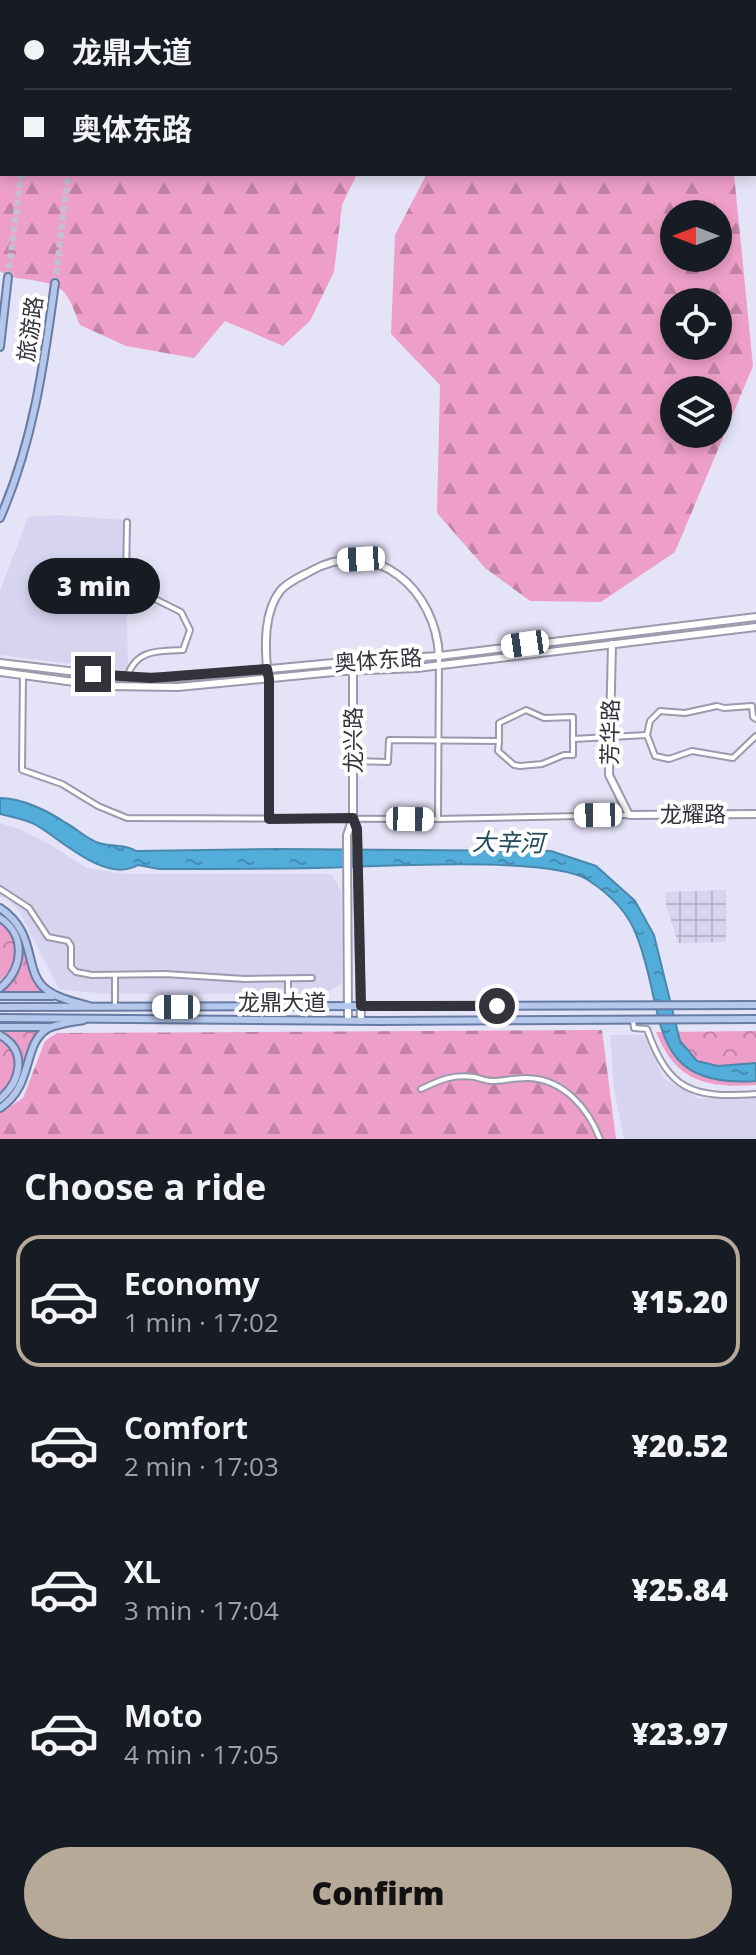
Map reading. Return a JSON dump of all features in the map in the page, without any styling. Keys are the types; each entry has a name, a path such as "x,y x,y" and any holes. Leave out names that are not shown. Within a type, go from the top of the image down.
{"main road":[{"name":"旅游路","path":"0,347 8,277"},
{"name":"旅游路","path":"0,518 28,441 42,377 55,283"},
{"path":"267,669 265,645 269,617 281,590 329,561 361,559 373,562 385,566 409,583 426,608 439,645 439,656"},
{"name":"奥体东路","path":"0,663 127,677 176,678 439,656 756,617"},
{"path":"0,672 104,686 155,688 440,665 756,627"},
{"name":"芳华路","path":"612,644 609,775 629,815"},
{"name":"龙兴路","path":"354,661 353,818 357,835 361,1021"},
{"name":"龙耀路","path":"629,815 756,814"},
{"name":"龙兴路","path":"348,1020 347,835 353,818"},
{"path":"0,908 22,929 36,976 44,989 97,1008"},
{"path":"0,918 16,934 20,952 17,968 0,988"},
{"path":"0,996 60,997"},
{"name":"龙鼎大道","path":"0,1007 756,1005"},
{"path":"0,1027 52,1027 96,1017"},
{"name":"龙鼎大道","path":"0,1018 361,1021 756,1019"},
{"path":"0,1108 19,1091 36,1044 52,1027"},
{"path":"0,1035 15,1048 19,1069 11,1090 0,1099"}],"street":[{"path":"127,522 126,580 143,593 181,612 190,630 183,650 148,652 131,665 127,677"},
{"path":"438,819 439,656"},
{"path":"267,669 269,819"},
{"path":"23,675 22,770 62,784 98,806 127,818 438,819 629,815"},
{"path":"756,719 752,706 717,706 685,713 660,711 650,721 647,735 655,756 669,759 692,751 733,758 756,736"},
{"path":"526,710 544,718 573,717 573,755 530,766 514,765 498,751 499,741 499,723 526,710"},
{"path":"573,739 647,735"},
{"path":"353,761 388,762 389,740 499,741"},
{"path":"0,889 29,908 48,937 68,941 71,946 71,967 76,972 312,978"},
{"path":"115,975 115,1008"},
{"path":"288,979 288,1007"},
{"path":"633,1020 634,1028 647,1029 663,1067 679,1083 702,1094 756,1094"},
{"path":"421,1089 449,1076 488,1081 527,1078 553,1082 575,1100 593,1121 600,1139"}],"shaded area":[{"path":"57,515 125,520 128,671 0,655 0,591 28,517"},
{"path":"0,823 49,844 87,868 125,874 331,874 341,891 342,983 324,994 107,994 59,989 19,911 6,897 0,897"},
{"path":"726,890 726,942 678,943 665,892"},
{"path":"610,1035 645,1035 663,1078 698,1098 756,1098 756,1139 624,1139 614,1089"}],"green space":[{"path":"0,176 356,176 342,205 334,272 310,321 283,346 225,321 194,358 126,346 80,325 67,296 56,286 12,277 0,271"},
{"path":"425,176 734,176 753,366 732,416 732,376 660,376 660,448 719,448 675,552 601,602 530,601 485,568 437,513 440,385 391,334 395,235"},
{"path":"0,911 18,929 31,972 43,991 0,993 17,972 23,947 17,929"},
{"path":"0,922 11,936 15,951 12,966 0,980"},
{"path":"1,1029 42,1030 16,1092 0,1105 17,1085 23,1066 17,1046"},
{"path":"602,1030 616,1139 0,1139 0,1113 23,1098 45,1041 57,1033"},
{"path":"756,1031 756,1085 738,1086 708,1083 683,1072 664,1049 656,1032"},
{"path":"0,1037 12,1051 15,1066 11,1081 0,1095"}],"water":[{"path":"0,798 17,800 43,810 99,843 136,851 551,851 596,866 635,901 654,935 680,1041 697,1061 718,1066 756,1063 756,1081 720,1080 694,1072 677,1058 665,1039 645,962 628,918 603,891 588,880 567,872 537,867 458,864 179,869 138,865 112,869 85,858 32,823 0,814"}],"tunnel":[{"path":"8,277 21,176"},
{"path":"55,283 68,176"}],"route":[{"path":"93,674 176,678 267,669 269,819 353,818 357,829 361,1006 497,1006"}],"water label":[{"name":"大辛河","path":"508,843"}]}
